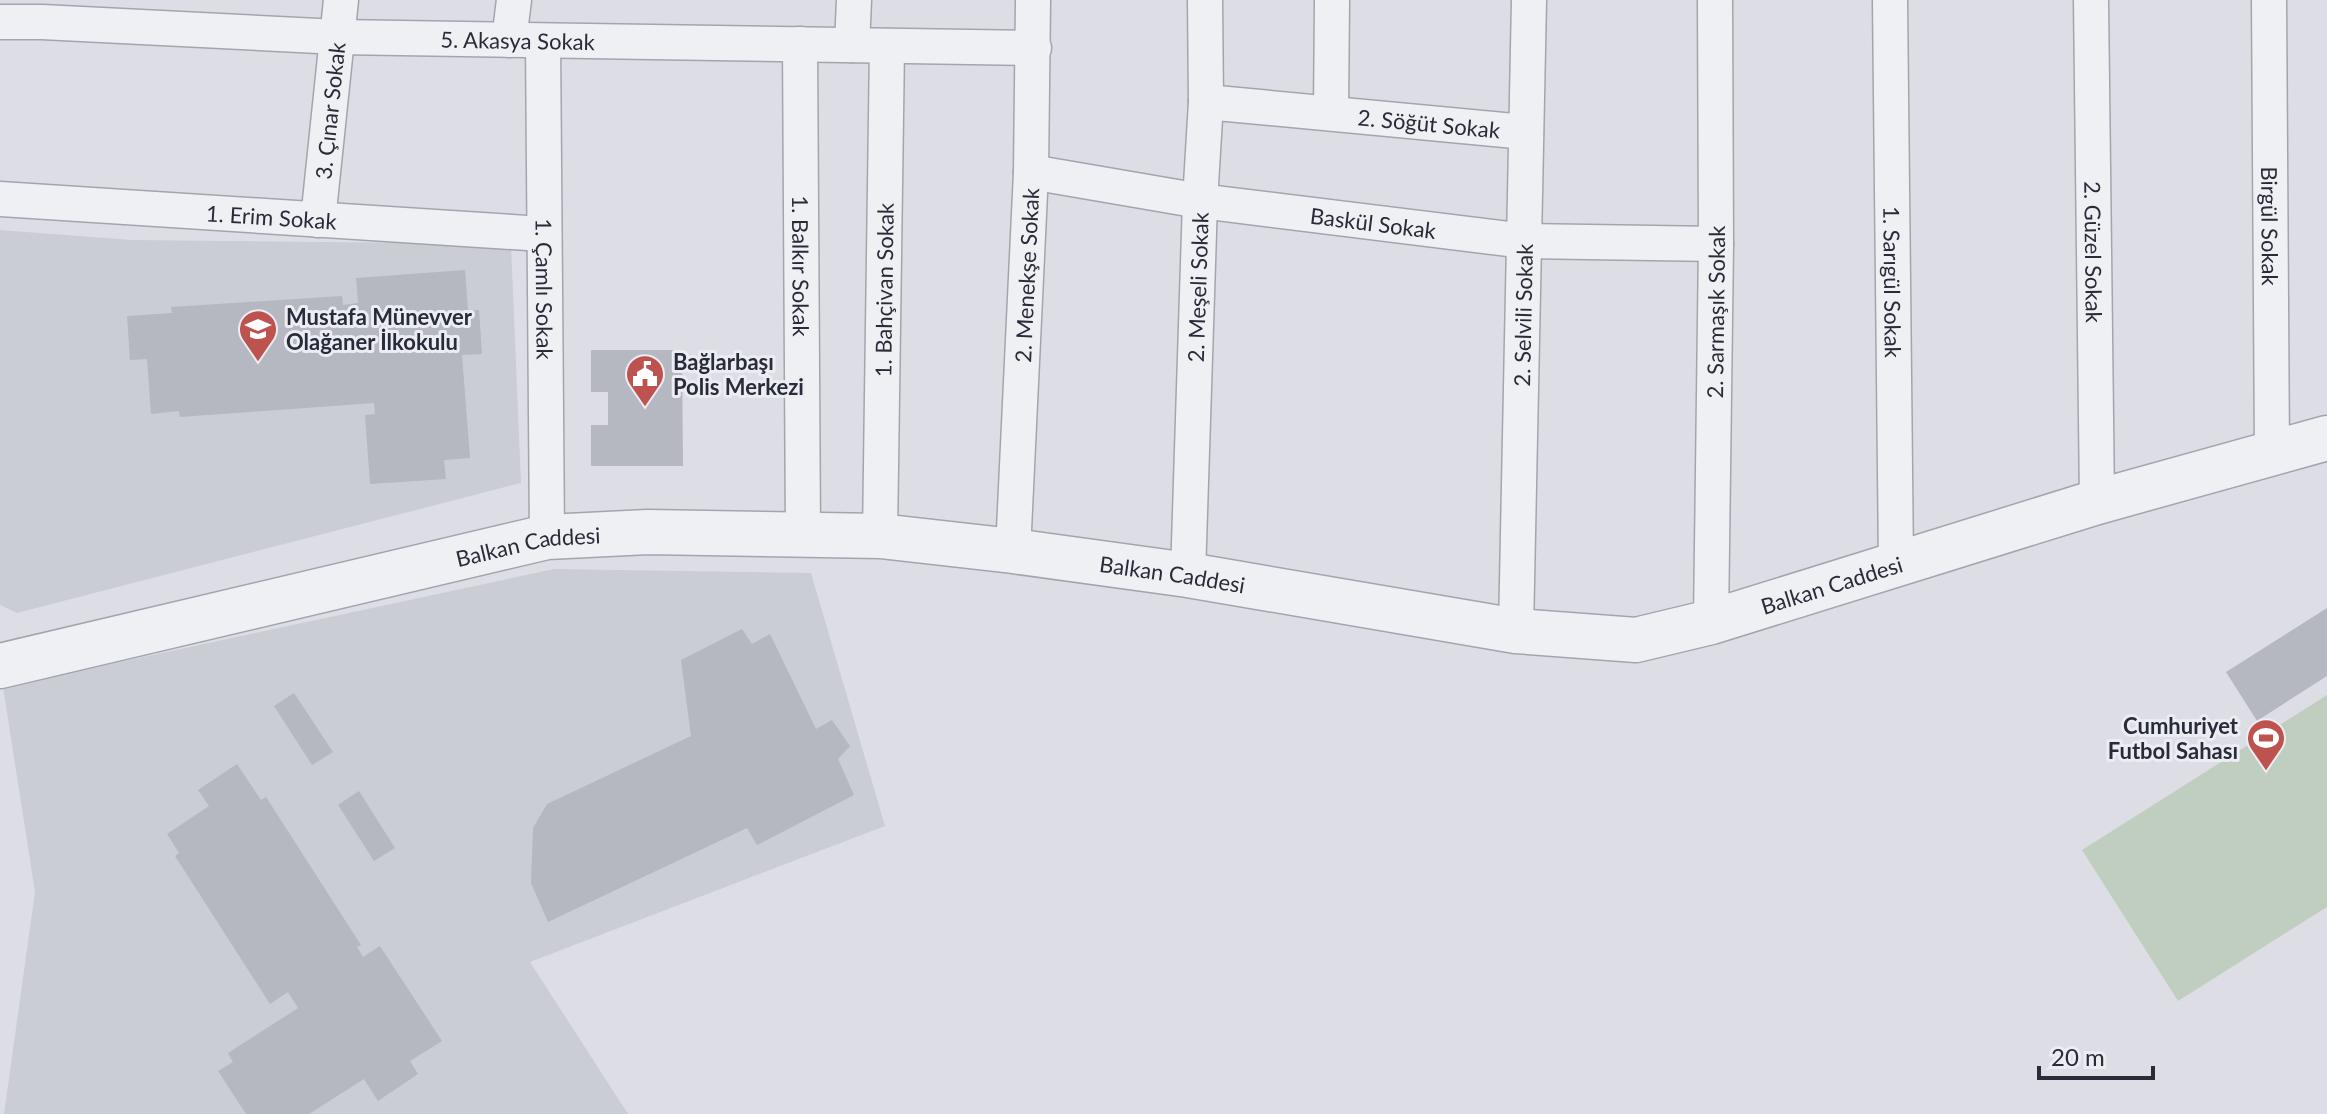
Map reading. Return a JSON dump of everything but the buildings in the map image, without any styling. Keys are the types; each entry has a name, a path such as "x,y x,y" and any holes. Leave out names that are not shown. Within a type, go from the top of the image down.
{"street":[{"name":"3. Çınar Sokak","path":"318,220 341,0"},
{"path":"509,40 514,0"},
{"path":"852,45 854,0"},
{"name":"2. Menekşe Sokak","path":"1013,551 1031,172 1033,0"},
{"name":"2. Meşeli Sokak","path":"1188,575 1206,102 1205,0"},
{"name":"2. Söğüt Sokak","path":"1331,112 1332,0"},
{"name":"2. Selvili Sokak","path":"1516,631 1529,0"},
{"name":"2. Sarmaşık Sokak","path":"1711,622 1716,244 1715,0"},
{"name":"1. Sarıgül Sokak","path":"1890,0 1896,565"},
{"name":"2. Güzel Sokak","path":"2091,0 2097,502"},
{"name":"Birgül Sokak","path":"2269,0 2272,454"},
{"name":"5. Akasya Sokak","path":"0,22 338,37 1034,48"},
{"name":"1. Çamlı Sokak","path":"543,41 547,537"},
{"name":"1. Balkır Sokak","path":"800,44 803,534"},
{"name":"1. Bahçivan Sokak","path":"880,536 887,46"},
{"name":"2. Söğüt Sokak","path":"1206,102 1526,132"},
{"name":"Baskül Sokak","path":"1031,172 1200,201 1524,241 1716,244"},
{"name":"1. Erim Sokak","path":"0,199 543,234"},
{"name":"Balkan Caddesi","path":"0,666 547,537 648,532 880,536 1188,575 1516,631 1636,640 1711,622 2097,502 2327,438"}],"shaded area":[{"name":"Mustafa Münevver Olağaner İlkokulu","path":"0,230 132,240 511,244 521,483 17,613 0,605"},
{"path":"554,569 811,573 885,826 530,962 628,1114 4,1114 35,892 3,687"}],"green space":[{"name":"Cumhuriyet Futbol Sahası","path":"2327,695 2327,907 2178,1001 2082,850"}],"place":[{"name":"Mustafa Münevver Olağaner İlkokulu","path":"258,363"},
{"name":"Bağlarbaşı Polis Merkezi","path":"645,408"},
{"name":"Cumhuriyet Futbol Sahası","path":"2266,772"}]}
